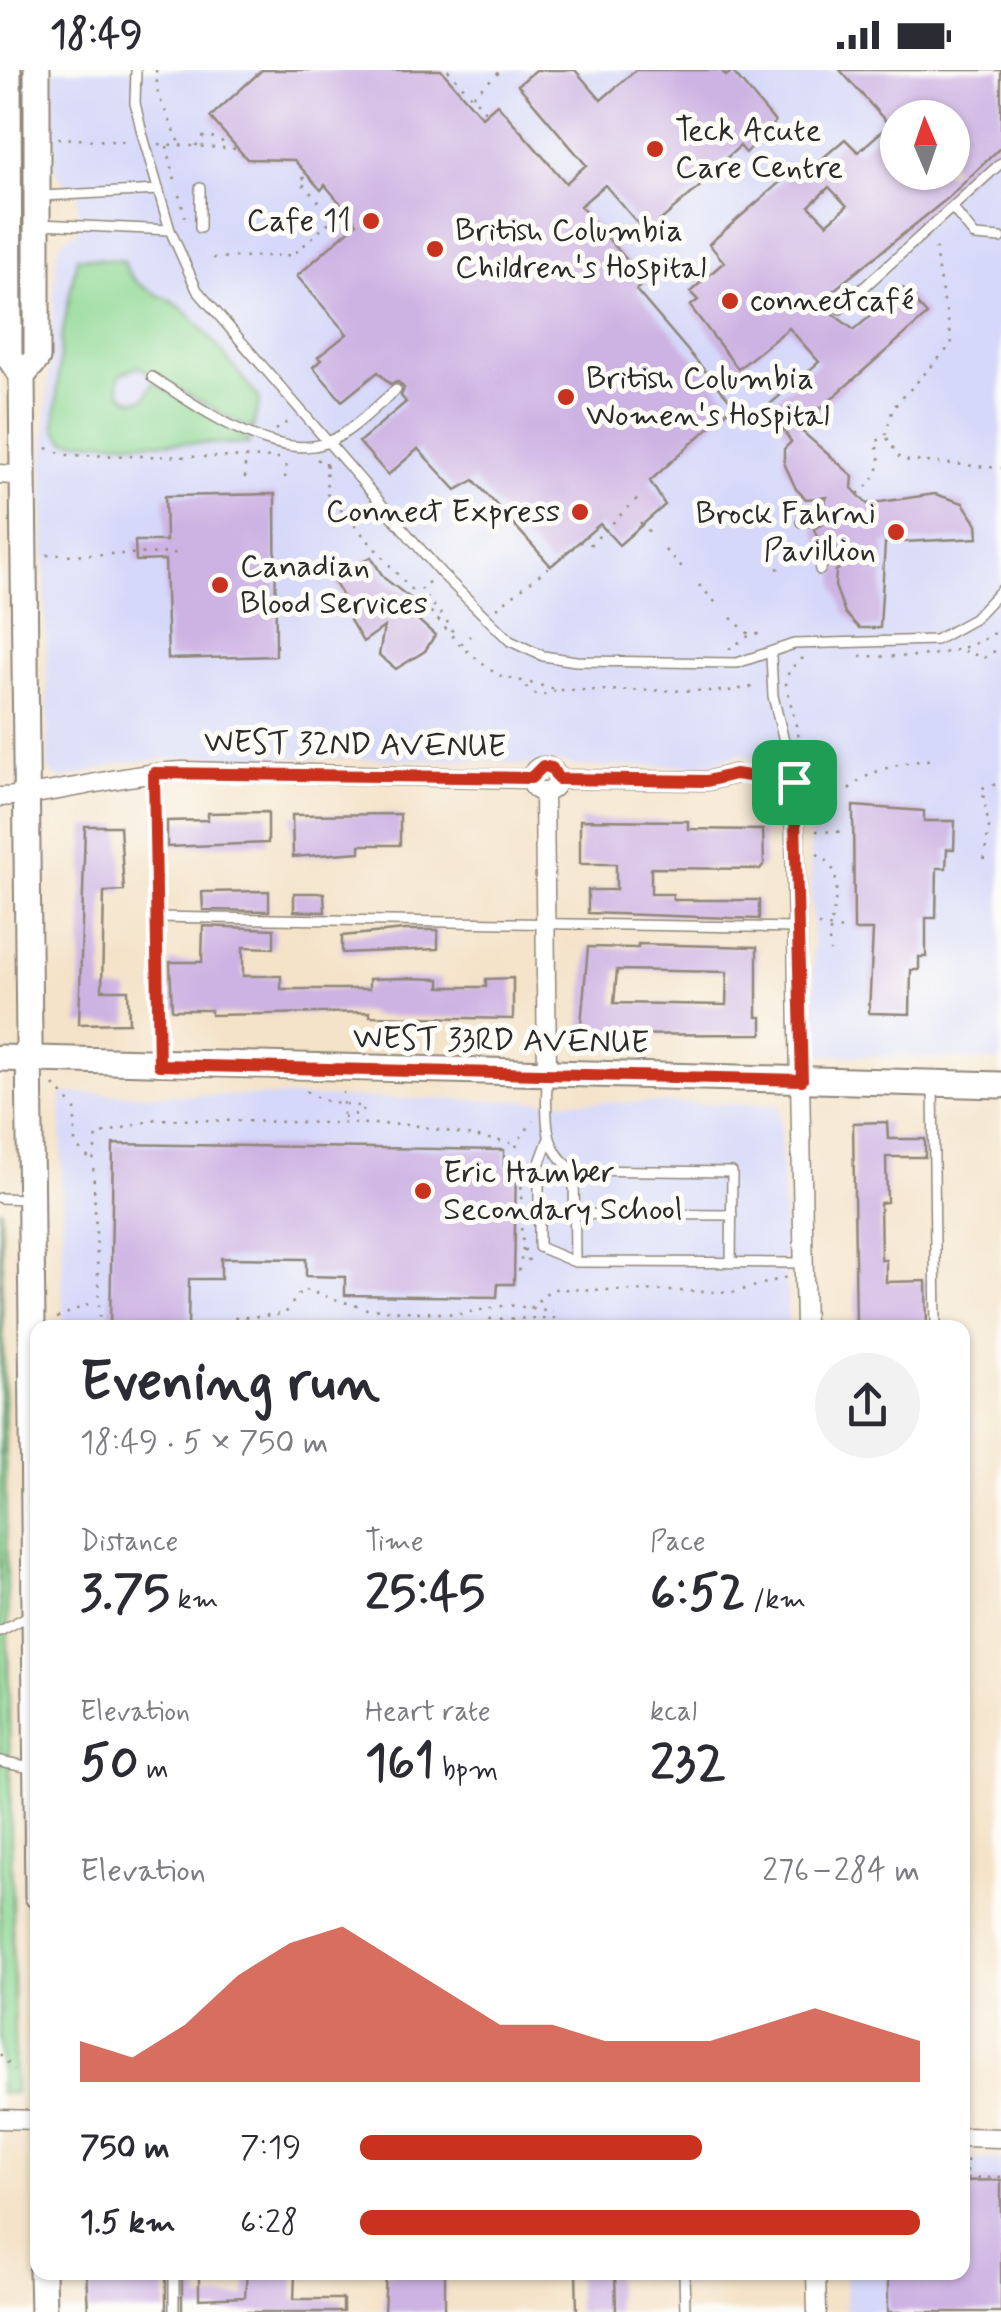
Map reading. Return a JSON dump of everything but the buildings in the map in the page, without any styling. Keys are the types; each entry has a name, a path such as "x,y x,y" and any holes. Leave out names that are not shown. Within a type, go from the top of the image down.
{"main road":[{"path":"8,70 5,225 9,357 22,376"},
{"path":"31,1320 27,1058 12,796 12,475 22,376 37,358 40,224 36,70"},
{"name":"WEST 33RD AVENUE","path":"0,1058 1001,1085"},
{"path":"42,2280 43,2312"}],"street":[{"path":"6,196 39,196"},
{"path":"5,225 40,224"},
{"name":"WEST 32ND AVENUE","path":"12,796 52,795 154,773 537,786"},
{"path":"548,1075 548,924 537,786 552,790 558,779 707,781 735,774"},
{"path":"802,782 809,927 802,1080 805,1320"},
{"path":"0,2119 30,2120"},
{"path":"970,2145 1001,2138"},
{"path":"816,2280 817,2312"}],"lane":[{"path":"136,70 135,103 170,230 205,301 485,620 526,650 576,661 680,664 744,662 794,644 914,644 936,640 974,619 1001,590"},
{"path":"840,309 1001,164"},
{"path":"200,188 200,228"},
{"path":"39,196 159,190"},
{"path":"954,210 975,236 1001,238"},
{"path":"40,224 170,230"},
{"path":"152,376 239,430 272,441 326,443 396,390"},
{"path":"801,522 815,522"},
{"path":"820,570 825,547"},
{"path":"771,654 773,696 802,782"},
{"path":"154,773 159,1065"},
{"path":"156,917 809,927"},
{"path":"548,1075 548,1138 539,1165 540,1247 575,1262 804,1263"},
{"path":"932,1083 936,1320"},
{"path":"548,1138 558,1160 574,1170 732,1172 731,1263"},
{"path":"574,1170 575,1262"},
{"path":"0,1198 30,1199"},
{"path":"574,1214 732,1215"},
{"path":"0,1631 30,1614"},
{"path":"0,1761 30,1766"},
{"path":"174,2280 174,2312"},
{"path":"684,2280 685,2312"}],"path":[{"path":"156,70 158,95 182,146"},
{"path":"448,70 487,113"},
{"path":"472,96 502,70"},
{"path":"196,147 205,134 222,140 226,149"},
{"path":"56,138 133,142"},
{"path":"157,144 239,150"},
{"path":"167,145 176,184"},
{"path":"213,258 293,255 334,218 300,181 307,175"},
{"path":"179,195 187,223"},
{"path":"885,438 893,408 952,344 947,298 935,256 938,224"},
{"path":"885,438 901,460 1001,468"},
{"path":"858,494 876,478 881,455 875,442 885,438"},
{"path":"46,448 66,454 287,458 285,478"},
{"path":"245,458 245,478"},
{"path":"304,459 323,460 340,478"},
{"path":"492,612 581,542 591,544 640,496"},
{"path":"640,522 652,536"},
{"path":"777,569 825,547"},
{"path":"665,550 687,572"},
{"path":"48,555 183,554"},
{"path":"699,585 718,604"},
{"path":"412,592 422,586 453,629 449,633"},
{"path":"732,618 750,636"},
{"path":"722,652 750,636 766,634"},
{"path":"460,645 470,636"},
{"path":"963,650 984,658 1001,647"},
{"path":"735,774 802,782 786,684 798,660"},
{"path":"525,684 539,697 559,690"},
{"path":"848,788 862,777 894,765 935,760"},
{"path":"984,860 989,827 982,788 1001,783"},
{"path":"816,831 843,832"},
{"path":"817,854 827,859 838,882 829,928 830,952"},
{"path":"809,927 848,931"},
{"path":"54,1085 75,1109 75,1144 93,1162"},
{"path":"306,1091 365,1110 342,1117"},
{"path":"342,1123 343,1092"},
{"path":"99,1320 93,1162 98,1136 157,1119 445,1128 516,1144"},
{"path":"519,1271 523,1248"},
{"path":"528,1310 551,1289 735,1292 788,1277"},
{"path":"230,1320 285,1314 302,1289 368,1309 459,1314 508,1305 554,1312 554,1318 488,1320"},
{"path":"57,1318 96,1300"},
{"path":"0,2054 14,2070"},
{"path":"970,2178 1001,2178"}],"shaded area":[{"path":"53,70 1001,70 1001,1061 816,1054 809,812 799,765 776,777 758,771 752,759 741,753 708,765 579,767 560,762 521,765 493,761 197,756 124,763 62,779 49,772 43,467 57,249 63,239 77,232 78,186 64,183 55,169"},
{"name":"Eric Hamber Secondary School","path":"61,1093 779,1105 788,1320 63,1320"},
{"path":"970,2159 1001,2160 1001,2312 846,2312 845,2280 970,2280"}],"green space":[{"path":"77,257 124,261 138,283 176,304 196,322 260,399 252,430 139,367 120,374 119,387 124,396 134,400 146,398 153,382 249,440 248,444 66,441 55,428 61,341"},
{"path":"1,1209 15,2093 0,2093"}],"place":[{"name":"Teck Acute Care Centre","path":"655,149"},
{"name":"Cafe 11","path":"371,221"},
{"name":"British Columbia Children's Hospital","path":"435,249"},
{"name":"connectcafé","path":"730,301"},
{"name":"British Columbia Women's Hospital","path":"566,397"},
{"name":"Connect Express","path":"580,512"},
{"name":"Brock Fahrni Pavillion","path":"896,532"},
{"name":"Canadian Blood Services","path":"220,585"},
{"name":"Eric Hamber Secondary School","path":"423,1191"}],"route":[{"path":"543,766 552,768 558,779 707,781 735,774 794,782 802,1080 159,1065 154,773 531,778 543,766"}]}
